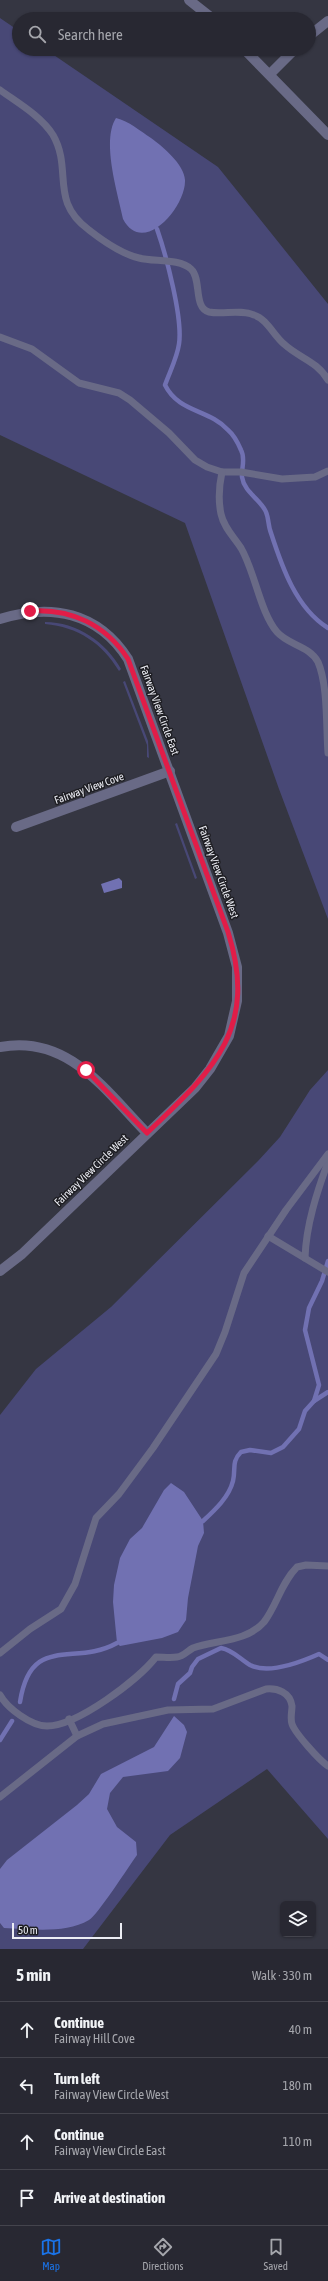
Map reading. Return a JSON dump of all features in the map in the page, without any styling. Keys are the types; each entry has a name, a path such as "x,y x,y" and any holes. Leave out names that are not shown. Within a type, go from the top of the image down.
{"street":[{"path":"189,0 204,12"},
{"path":"316,30 328,21"},
{"path":"251,56 328,135"},
{"path":"270,74 288,56"},
{"name":"Fairway View Circle East","path":"0,619 30,611 58,612 81,618 108,635 122,650 134,670 170,771"},
{"name":"Fairway View Cove","path":"16,827 170,771"},
{"name":"Fairway View Circle West","path":"0,1271 22,1254 195,1088 210,1069 229,1036 238,989 237,964 228,932 170,771"},
{"path":"0,1047 32,1045 52,1050 67,1057 92,1075 147,1133"}],"lane":[{"path":"0,90 37,117 52,134 59,150 67,207 77,220 89,231 127,254 156,262 176,263 189,267 195,275 200,304 204,309 209,312 226,311 256,315 284,344 318,366 328,380"},
{"path":"0,337 32,349 79,384 119,393 130,400 169,433 195,460 222,472 241,472 282,479 315,477 327,472"},
{"path":"222,472 219,504 222,519 244,554 269,619 277,632 311,654 320,667 328,715 328,753"},
{"path":"0,1653 30,1629 61,1609 74,1584 96,1518 119,1494 153,1448 216,1354 225,1332 244,1273 316,1167 328,1154"},
{"path":"305,1258 305,1243 319,1188 328,1162"},
{"path":"268,1236 328,1272"},
{"path":"0,1694 12,1710 41,1725 47,1726 69,1719 99,1706 156,1658 183,1656 191,1649 232,1639 255,1629 269,1614 280,1591 297,1567 306,1565 328,1566"},
{"path":"0,1797 77,1736 103,1724 168,1710 213,1709 224,1706 261,1690 275,1688 281,1690 290,1701 292,1725 319,1760 328,1766"},
{"path":"69,1719 77,1736"}],"shaded area":[{"path":"0,18 12,26 12,56 55,56 218,167 328,304 328,919 279,789 185,523 0,435"},
{"path":"45,622 68,626 89,635 107,650 121,669 119,671 105,652 88,638 68,629 45,624"},
{"path":"125,681 148,741 149,758 147,757 147,745 123,682"},
{"path":"177,823 197,878 195,879 175,824"},
{"path":"328,1070 328,1839 267,1769 170,1835 83,1949 0,1949 0,1415 36,1369 111,1307 258,1161 280,1137 310,1090"}],"water":[{"path":"116,118 134,126 161,146 177,162 184,174 185,180 183,191 179,203 171,214 162,224 152,230 141,233 131,229 123,219 110,153 112,128"},
{"path":"119,878 122,881 122,888 104,893 101,884"},
{"path":"171,1483 184,1492 203,1521 204,1533 198,1546 188,1598 186,1620 178,1632 162,1638 120,1646 117,1643 113,1602 114,1585 120,1558 130,1539 142,1528 164,1490"},
{"path":"174,1716 184,1725 187,1732 180,1758 168,1771 123,1777 110,1793 107,1809 117,1827 136,1842 137,1855 99,1910 89,1920 80,1924 59,1929 36,1930 4,1928 0,1923 0,1869 7,1860 77,1805 89,1794 101,1774 154,1747"}],"waterway":[{"path":"157,229 173,286 180,333 177,354 165,385 178,401 220,423 234,437 242,453 243,482 249,492 266,512 270,530 285,573 307,610 328,628"},
{"path":"203,1521 225,1498 233,1481 236,1459 241,1452 250,1450 271,1453 283,1447 299,1429 305,1411 314,1401 319,1385 305,1330 309,1308 322,1281 328,1261"},
{"path":"314,1401 328,1392"},
{"path":"20,1702 26,1681 34,1667 44,1659 101,1650 117,1643"},
{"path":"174,1699 178,1684 190,1673 192,1667 198,1659 221,1648 236,1655 250,1665 266,1669 294,1664 319,1654 328,1660"},
{"path":"0,1740 12,1721"}],"route":[{"path":"30,611 58,612 81,618 108,635 128,659 134,670 228,932 237,967 237,1001 229,1036 222,1051 195,1088 147,1133 86,1070"}]}
